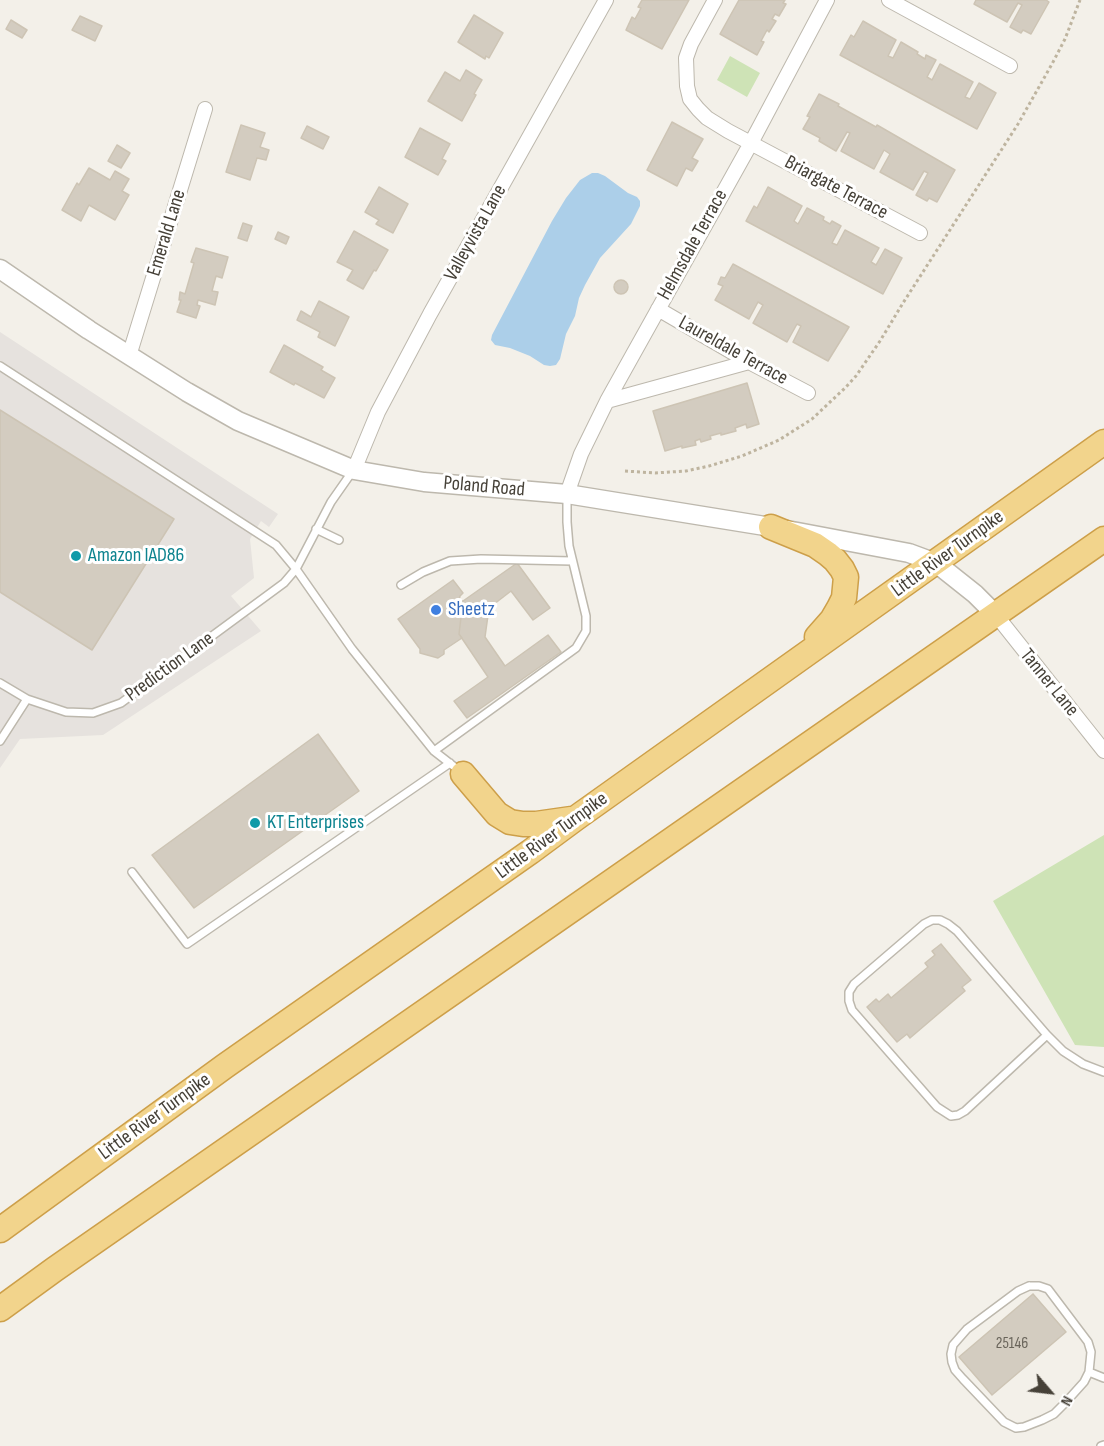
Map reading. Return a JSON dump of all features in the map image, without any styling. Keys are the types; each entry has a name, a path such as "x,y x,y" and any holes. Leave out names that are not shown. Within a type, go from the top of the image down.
{"highway":[{"name":"Little River Turnpike","path":"0,1230 216,1073 1104,442"},
{"path":"771,527 815,545 835,560 846,577 844,598 832,620 772,680"},
{"path":"0,1309 1104,539"},
{"path":"457,768 497,814 510,822 536,824 576,818"}],"street":[{"name":"Valleyvista Lane","path":"354,470 378,412 425,324 606,0"},
{"name":"Briargate Terrace","path":"716,0 691,44 686,58 690,99 706,118 920,233"},
{"name":"Helmsdale Terrace","path":"567,494 581,454 607,401 751,143 827,0"},
{"path":"889,0 1010,66"},
{"name":"Emerald Lane","path":"129,356 205,110"},
{"name":"Poland Road","path":"0,269 129,356 238,421 354,470 424,482 567,494 771,527 909,553 936,562 975,594 996,615"},
{"name":"Laureldale Terrace","path":"658,309 808,393"},
{"path":"607,401 749,362"},
{"name":"Tanner Lane","path":"996,615 1104,751"}],"lane":[{"path":"0,366 276,545 296,569 352,649 434,751 457,768 187,944 132,872"},
{"name":"Prediction Lane","path":"0,682 27,699 66,712 93,713 121,703 284,583 296,569 331,502 354,470"},
{"path":"434,751 576,648 586,631 586,616 568,546 567,494"},
{"path":"316,529 339,540"},
{"path":"401,585 423,572 450,561 481,559 572,561"},
{"path":"0,741 27,699"},
{"path":"1047,1035 965,1111 951,1116 937,1107 852,1010 849,992 854,984 924,924 940,920 957,931 1063,1051 1083,1064 1104,1072"},
{"path":"1029,1286 1039,1286 1048,1289 1088,1342 1091,1352 1089,1372 1077,1391 1054,1414 1016,1428 1004,1422 955,1370 951,1354 960,1336 972,1325 1017,1291 1029,1286"},
{"path":"1089,1372 1104,1378"}],"path":[{"path":"625,471 655,473 686,471 742,456 779,440 812,419 845,388 880,341 1018,124 1065,39 1080,0"}],"shaded area":[{"path":"0,332 278,514 269,527 261,521 250,539 254,578 231,596 261,631 103,735 20,739 0,768"}],"green space":[{"path":"730,56 760,73 747,97 717,80"},
{"path":"1104,835 1104,1047 1075,1045 993,901"}],"water":[{"path":"592,173 605,176 637,197 640,206 631,224 600,258 585,285 575,316 566,334 560,359 556,365 544,365 530,356 495,345 491,340 492,335 566,198 580,180"}],"building":[{"path":"642,0 689,0 662,49 626,30 632,17 635,19 641,8 638,7"},
{"path":"739,0 785,0 783,3 786,4 779,16 775,14 772,19 776,21 769,32 767,30 757,55 720,34"},
{"path":"976,0 1046,0 1049,2 1031,34 1023,30 1021,33 1010,27 1022,5 1018,3 1007,22 974,4"},
{"path":"474,15 503,33 489,58 486,56 485,59 458,42"},
{"path":"80,16 102,26 95,41 72,30"},
{"path":"11,20 27,30 22,38 6,29"},
{"path":"863,21 896,40 888,56 893,58 901,42 925,59 926,55 936,60 927,77 932,80 940,64 973,82 965,97 970,99 979,83 996,93 977,129 840,55 851,35 854,37"},
{"path":"466,70 482,80 462,121 428,101 445,72 460,81"},
{"path":"819,94 955,170 937,202 929,198 927,201 916,195 928,173 924,171 913,190 880,172 890,154 884,150 874,169 841,151 850,133 847,132 836,151 819,141 820,138 803,129"},
{"path":"672,122 703,139 692,158 698,161 692,171 686,168 677,186 647,170"},
{"path":"241,125 265,133 260,147 269,150 266,160 257,158 250,180 226,172"},
{"path":"307,126 329,137 323,149 301,138"},
{"path":"420,128 450,144 442,159 446,161 438,175 405,157"},
{"path":"117,145 130,153 121,168 108,161"},
{"path":"89,168 110,180 115,171 129,179 122,191 129,195 115,220 89,205 81,221 62,210 77,183 79,185"},
{"path":"379,187 408,204 393,233 376,224 379,220 365,212"},
{"path":"768,187 802,206 794,221 798,224 807,208 824,217 823,220 830,224 832,221 841,226 832,243 837,245 845,230 879,248 871,262 876,265 885,249 902,258 883,294 746,221 754,206 757,208"},
{"path":"243,223 252,226 247,241 238,238"},
{"path":"354,231 388,250 363,289 347,280 353,270 337,262"},
{"path":"278,232 289,237 286,244 275,239"},
{"path":"196,248 228,257 222,278 216,276 212,291 218,292 215,305 198,300 197,305 200,306 196,318 177,312 181,300 179,300 180,292 185,294"},
{"path":"733,264 849,327 828,361 793,342 801,326 797,324 787,342 753,323 763,305 758,302 749,319 715,300 723,286 718,284 721,277 725,278"},
{"path":"621,280 626,282 628,287 626,292 621,294 616,292 614,287 616,282"},
{"path":"319,301 349,317 335,346 318,337 320,332 297,320 301,311 311,317"},
{"path":"284,345 323,367 321,370 335,378 324,398 270,372"},
{"path":"747,383 759,424 747,428 746,424 735,428 736,431 710,436 711,439 701,442 700,439 695,441 696,445 665,451 653,411"},
{"name":"Amazon IAD86","path":"0,410 174,519 92,650 0,592"},
{"name":"Sheetz","path":"517,563 550,608 533,620 511,591 489,608 485,637 505,666 548,635 561,652 467,718 454,701 488,677 459,634 463,601"},
{"name":"Sheetz","path":"453,580 463,593 459,601 463,601 459,634 462,638 444,650 444,654 438,658 420,653 420,649 398,619"},
{"name":"KT Enterprises","path":"318,734 359,791 194,908 152,855"},
{"path":"941,944 971,980 962,987 965,991 910,1038 907,1034 897,1042 867,1007 876,999 879,1002 888,994 891,998 928,967 925,963 935,955 932,951"},
{"path":"1033,1294 1066,1332 992,1395 959,1357"}],"place":[{"name":"Amazon IAD86","path":"76,556"},
{"name":"Sheetz","path":"436,610"},
{"name":"KT Enterprises","path":"255,823"}]}
